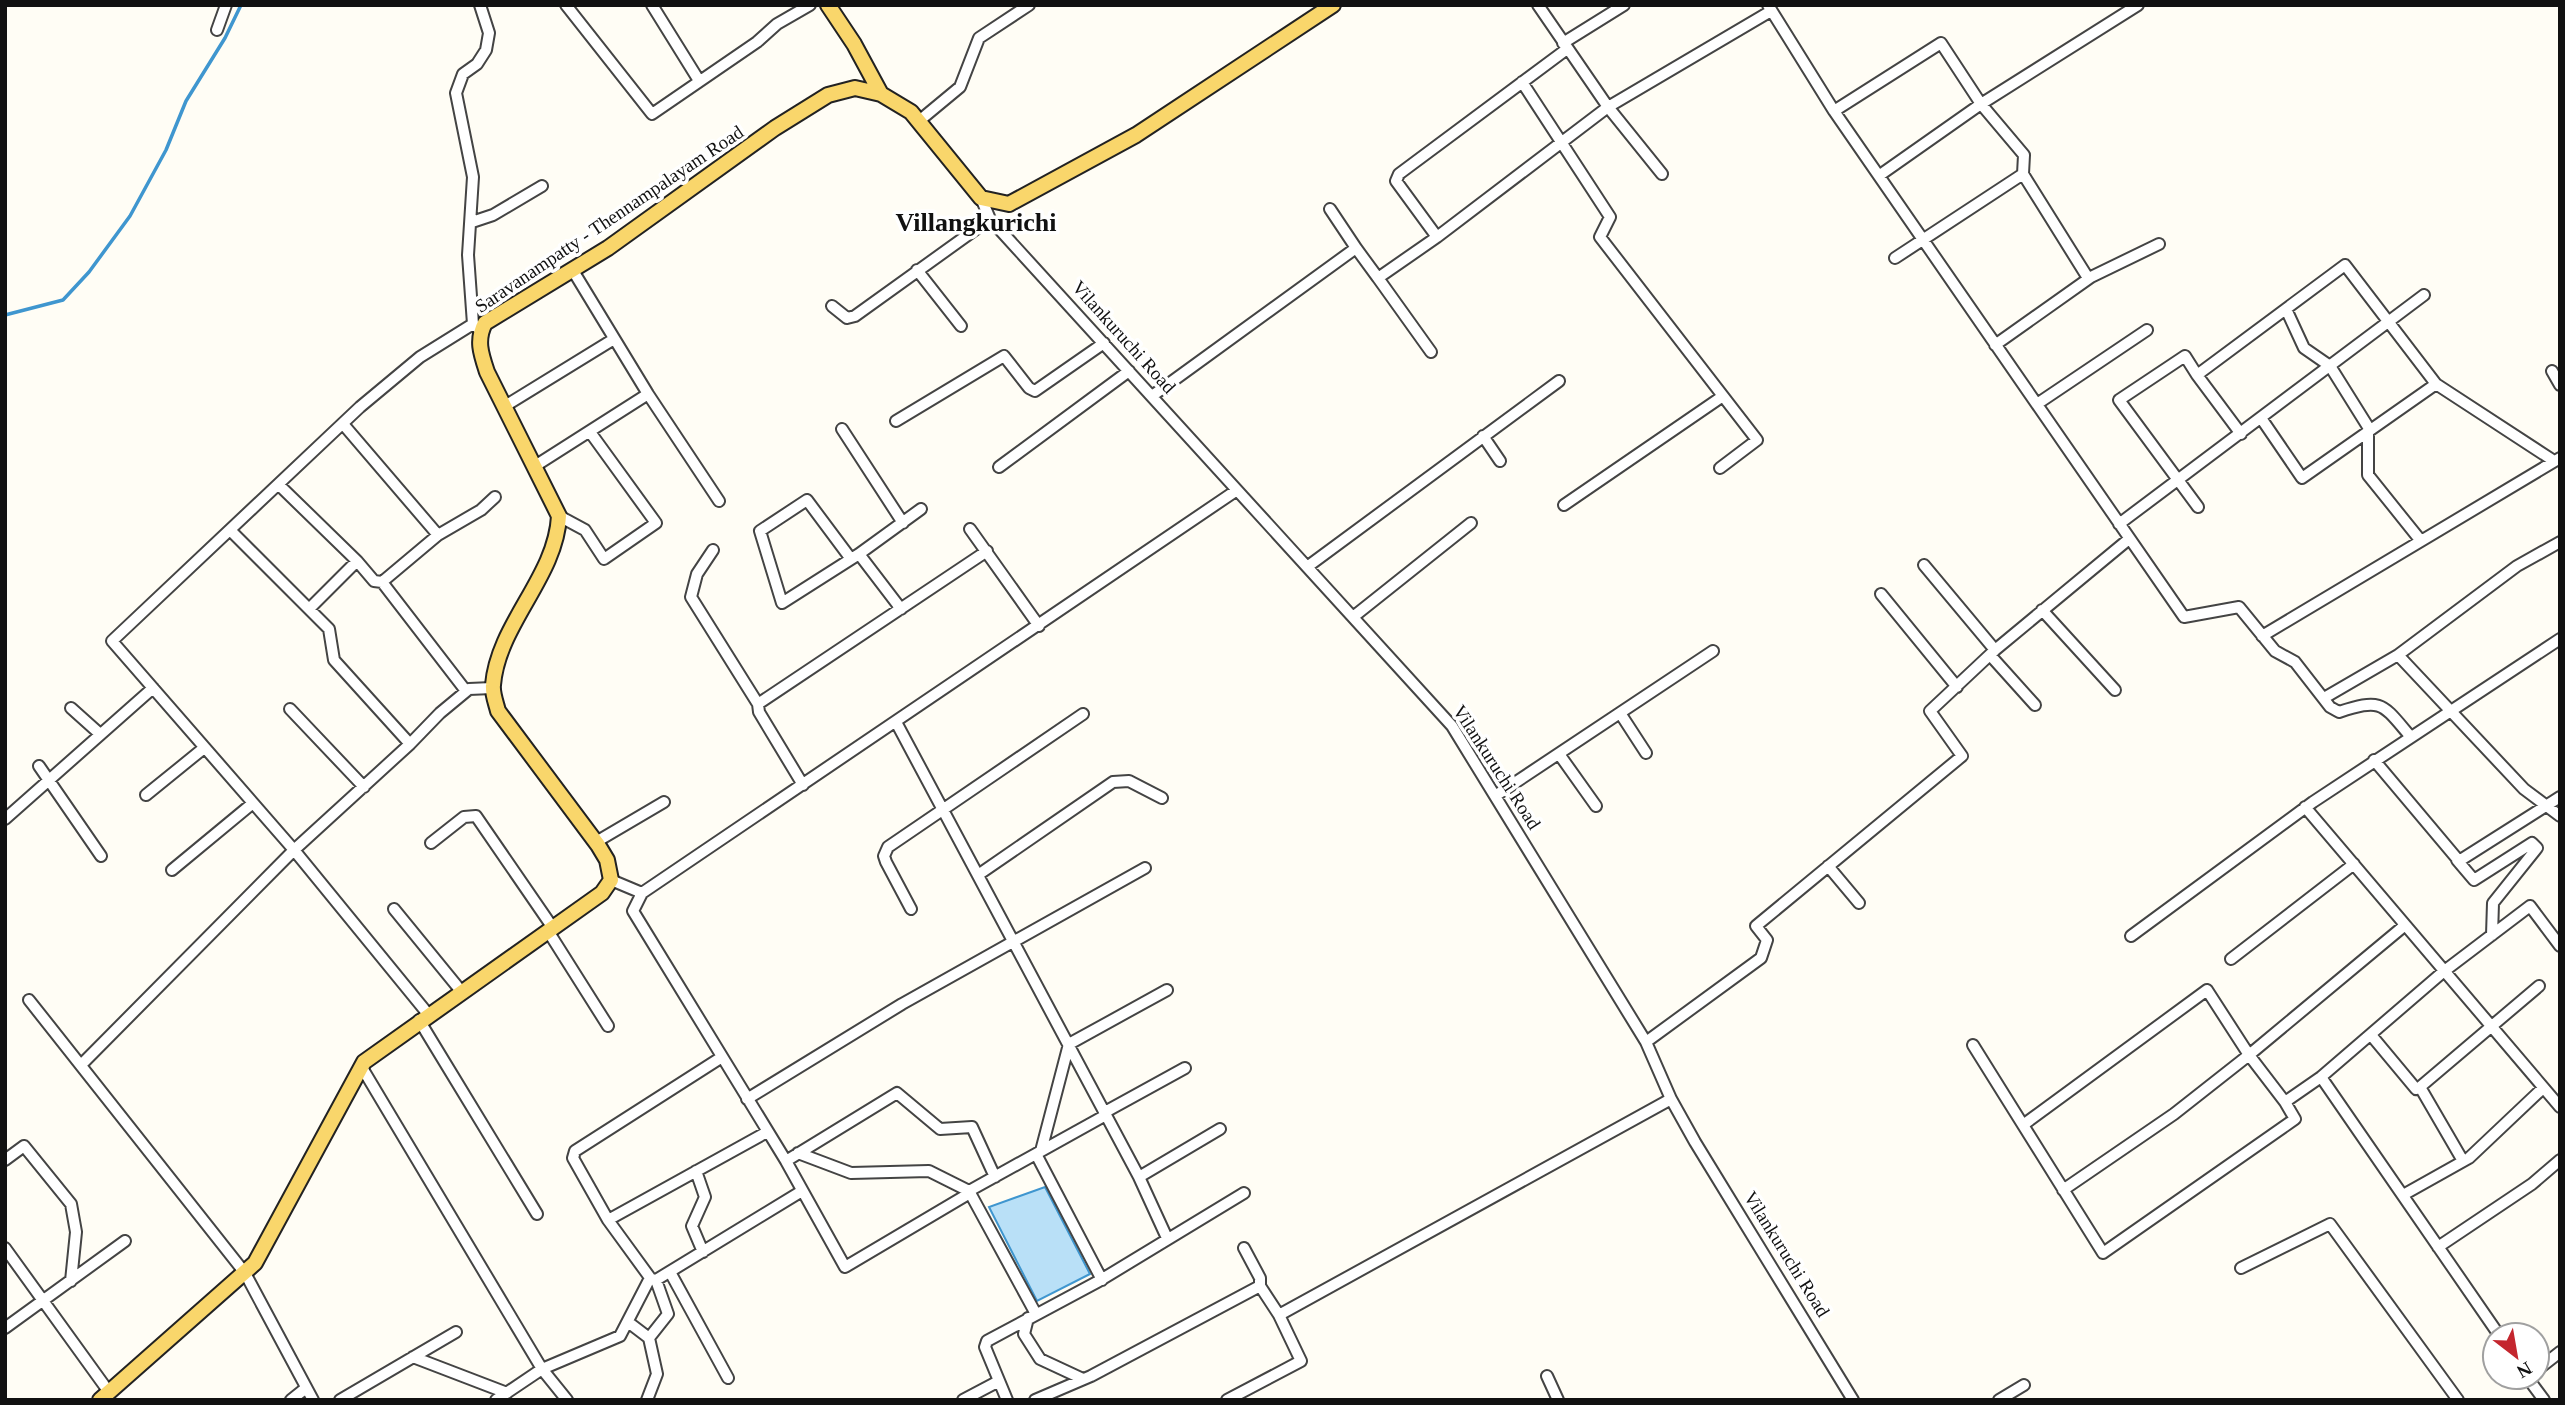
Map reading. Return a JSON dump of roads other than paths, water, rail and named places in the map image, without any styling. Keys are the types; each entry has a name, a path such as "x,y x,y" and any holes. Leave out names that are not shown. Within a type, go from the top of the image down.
{"main road":[{"path":"828,5 854,44 881,94"},
{"path":"981,198 1009,204 1047,186 1136,135 1333,5"},
{"name":"Saravanampatty - Thennampalayam Road","path":"559,516 479,350 477,328 572,269 828,95 855,88 881,94 911,112 981,198"},
{"path":"105,1396 255,1263 361,1066 423,1017 603,893 611,880 607,860 596,842 516,738 498,711 492,688 507,641 558,538 559,516"}],"street":[{"path":"217,30 226,5"},
{"path":"480,5 489,33 486,50 477,64 463,74 456,93 472,177 472,222 468,255 477,328 420,356 342,424 280,486 112,641 294,850 423,1017 537,1214"},
{"path":"566,5 652,114 698,79 757,42 777,24 810,5"},
{"path":"652,5 698,79"},
{"path":"919,121 960,87 979,38 1029,5"},
{"path":"1538,5 1608,107 1662,174"},
{"path":"1437,237 1396,181 1399,174 1522,82 1565,46 1624,5"},
{"path":"1880,175 1981,104 2138,5"},
{"path":"1378,278 1437,237 1608,107 1770,8 1834,111 2184,617 2239,607 2275,650 2295,662 2330,707 2339,712 2369,702 2387,709 2410,736"},
{"path":"1834,111 1941,43 1981,104 2024,155 2024,174 2088,278"},
{"path":"1522,82 1610,217 1600,237 1757,440 1720,468"},
{"path":"1895,258 2024,174"},
{"path":"472,222 493,215 542,186"},
{"name":"Vilankuruchi Road","path":"981,198 990,219 1452,726 1646,1042 1671,1099 1853,1400"},
{"path":"1330,209 1431,352"},
{"path":"832,306 847,318 855,316 990,219"},
{"path":"1995,345 2088,278 2158,244"},
{"path":"1152,396 1356,248"},
{"path":"2197,375 2345,265 2435,384 2557,460 2262,636"},
{"path":"572,269 648,394 719,501"},
{"path":"917,270 961,326"},
{"path":"2119,524 2424,295"},
{"path":"2286,309 2304,348 2330,366 2369,431 2368,475 2421,541"},
{"path":"2037,404 2147,330"},
{"path":"505,406 614,339"},
{"path":"896,421 1004,356 1029,388 1035,391 1104,343"},
{"path":"2198,507 2119,400 2185,356 2241,434"},
{"path":"2552,371 2560,385"},
{"path":"999,467 1129,372"},
{"path":"1307,567 1559,381"},
{"path":"2261,418 2302,478 2435,384"},
{"path":"536,466 648,394"},
{"path":"1564,505 1723,396"},
{"path":"342,424 439,535"},
{"path":"842,429 903,523"},
{"path":"559,516 585,530 604,559 656,523 590,432"},
{"path":"1483,436 1500,461"},
{"path":"280,486 374,581 382,582 466,691"},
{"path":"1185,1068 845,1267 786,1161 633,911 642,893 1237,490"},
{"path":"382,582 439,535 481,510 495,497"},
{"path":"901,609 855,556 807,500 760,531 782,603 855,556 921,509"},
{"path":"1353,617 1471,523"},
{"path":"970,529 1039,626"},
{"path":"231,531 329,629 334,660 410,744"},
{"path":"1646,1042 1761,958 1768,940 1756,926 1962,756 1930,711 1993,652 2129,539"},
{"path":"2325,698 2398,655 2517,566 2560,542"},
{"path":"713,550 696,574 691,597 758,704 759,712 803,785"},
{"path":"758,704 987,551"},
{"path":"309,609 357,561"},
{"path":"1924,565 2035,705"},
{"path":"1881,594 1957,687"},
{"path":"2042,610 2115,690"},
{"path":"2131,936 2305,807 2560,639"},
{"path":"1495,796 1713,651"},
{"path":"2398,655 2524,789 2560,816"},
{"path":"81,1065 294,850 466,691 476,687 492,688"},
{"path":"5,819 153,688"},
{"path":"71,708 100,734"},
{"path":"290,709 364,787"},
{"path":"1620,713 1646,753"},
{"path":"911,909 886,862 885,851 1083,714"},
{"path":"896,722 1139,1177 1167,1238"},
{"path":"146,795 204,748"},
{"path":"1559,754 1596,806"},
{"path":"2374,760 2474,880 2532,843 2537,848 2493,903 2492,935"},
{"path":"39,766 101,856"},
{"path":"978,875 1113,782 1129,780 1162,798"},
{"path":"2457,860 2473,853 2560,797"},
{"path":"596,842 664,802"},
{"path":"172,870 253,803"},
{"path":"2305,807 2560,1107"},
{"path":"431,843 464,817 476,816 551,929 608,1026"},
{"path":"2231,959 2354,864"},
{"path":"1828,866 1859,903"},
{"path":"747,1100 892,1010 1145,868"},
{"path":"611,880 642,893"},
{"path":"2285,1102 2321,1077 2443,972 2530,906 2560,946"},
{"path":"394,909 461,991"},
{"path":"2063,1190 2174,1114 2404,926"},
{"path":"2371,1035 2416,1088 2420,1087 2539,986"},
{"path":"1102,1280 1038,1153 1069,1044 1167,990"},
{"path":"1973,1045 2063,1190 2103,1253 2295,1119 2207,990 2023,1125"},
{"path":"30,1000 244,1273 313,1400"},
{"path":"649,1338 668,1314 653,1279 608,1220 573,1158 575,1151 722,1057"},
{"path":"361,1066 542,1369 567,1400"},
{"path":"2321,1077 2489,1321"},
{"path":"2420,1087 2463,1161"},
{"path":"2403,1195 2463,1161 2543,1088"},
{"path":"786,1161 897,1093 940,1129 972,1127 995,1177"},
{"path":"1279,1315 1671,1099"},
{"path":"1139,1177 1220,1129"},
{"path":"608,1220 767,1132"},
{"path":"5,1160 24,1146 71,1204 76,1232 71,1281"},
{"path":"798,1153 851,1173 929,1171 969,1192 1032,1316"},
{"path":"2438,1247 2532,1184 2560,1160"},
{"path":"696,1171 705,1197 692,1226 703,1252"},
{"path":"496,1400 542,1369 620,1335 653,1279 670,1272 802,1191"},
{"path":"1007,1400 985,1347 987,1340 1102,1280 1244,1193"},
{"path":"2241,1268 2330,1224 2458,1400"},
{"path":"5,1328 125,1241"},
{"path":"5,1248 105,1396"},
{"path":"1227,1400 1301,1361 1279,1315 1260,1286 1260,1278 1244,1248"},
{"path":"670,1272 728,1378"},
{"path":"1035,1400 1083,1379 1260,1286"},
{"path":"1032,1316 1023,1331 1040,1359 1083,1379"},
{"path":"628,1322 649,1338 657,1374 647,1400"},
{"path":"340,1400 456,1332"},
{"path":"413,1357 507,1393"},
{"path":"1547,1376 1558,1400"},
{"path":"963,1400 999,1381"},
{"path":"1999,1400 2024,1385"},
{"path":"291,1400 306,1388"},
{"path":"2528,1400 2541,1396"}],"water":[{"path":"1045,1187 1090,1274 1037,1301 989,1207"}],"waterway":[{"path":"5,315 63,300 89,272 130,216 166,150 186,101 225,38 241,5"}],"district":[{"name":"Villangkurichi","path":"976,222"}]}
